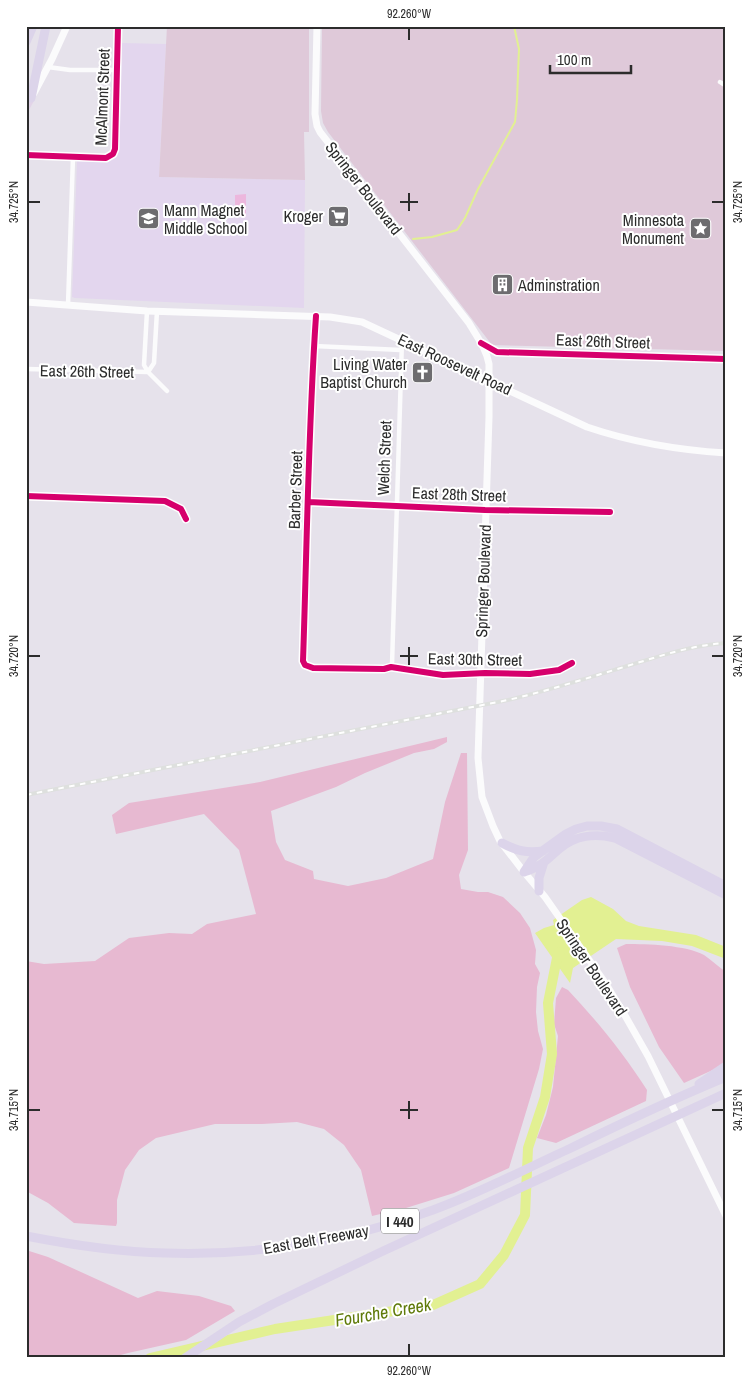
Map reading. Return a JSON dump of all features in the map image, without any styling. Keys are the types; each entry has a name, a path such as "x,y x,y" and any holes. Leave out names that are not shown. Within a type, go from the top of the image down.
{"highway":[{"path":"26,42 33,26"},
{"path":"31,98 46,26"},
{"path":"524,872 534,857 566,834 587,826 601,826 617,829 726,886"},
{"path":"524,872 540,866 561,847 575,839 601,834 615,838 726,896"},
{"path":"502,843 514,850 523,852 543,851"},
{"path":"542,894 539,878 544,862"},
{"path":"681,1096 726,1066"},
{"name":"East Belt Freeway","path":"26,1236 118,1250 190,1254 258,1250 318,1242 401,1221 465,1197 681,1096 726,1077"},
{"name":"East Belt Freeway","path":"186,1358 239,1322 273,1304 381,1252 726,1093"},
{"path":"687,1111 726,1100"},
{"path":"26,1231 47,1240"}],"main road":[{"path":"26,107 48,67 67,26"},
{"name":"Springer Boulevard","path":"317,26 315,114 320,132 469,323 482,343 488,357 489,380 478,758 481,789 487,812 502,843 542,894 606,984 640,1041 726,1216"},
{"name":"East Roosevelt Road","path":"26,302 147,311 337,317 362,322 402,339 579,424 641,443 726,453"}],"street":[{"name":"McAlmont Street","path":"68,305 71,157 106,158 114,153 118,26"},
{"path":"48,67 70,70 118,70"},
{"path":"720,82 726,86"},
{"path":"26,155 71,157"},
{"path":"147,311 144,365 148,372 167,391"},
{"path":"148,372 154,363 157,311"},
{"name":"Barber Street","path":"305,665 303,662 308,502 316,316"},
{"name":"Welch Street","path":"390,667 392,664 402,339"},
{"name":"East 26th Street","path":"482,343 497,352 726,358"},
{"path":"314,346 402,350"},
{"name":"East 26th Street","path":"26,369 148,372"},
{"path":"26,496 165,501 180,509 186,519"},
{"name":"East 28th Street","path":"308,502 485,510 610,512"},
{"name":"East 30th Street","path":"305,665 313,668 384,670 390,667 443,675 481,673 530,674 555,670 572,663"}],"shaded area":[{"path":"167,26 309,26 309,132 304,132 305,180 159,177"},
{"path":"322,26 726,26 726,351 492,345 323,123 321,111"},
{"path":"122,43 166,44 159,177 305,180 304,308 72,297 77,161 107,161 116,155"},
{"path":"246,194 246,217 235,217 235,195"},
{"path":"447,737 447,742 434,749 414,753 336,787 271,811 276,842 285,860 313,871 314,879 348,886 386,878 433,859 445,802 461,753 467,753 468,850 459,875 461,889 488,892 503,897 520,913 530,928 536,950 535,964 540,973 537,987 536,1012 538,1031 543,1049 539,1069 509,1168 454,1193 372,1216 361,1170 344,1145 324,1129 297,1122 215,1124 156,1138 139,1150 125,1170 117,1200 116,1226 74,1223 48,1203 26,1191 26,961 44,964 95,961 129,938 169,933 192,934 207,924 256,914 239,850 204,814 116,834 112,815 129,803 260,782"},
{"path":"591,897 613,909 626,921 639,926 696,935 726,947 726,959 692,946 662,941 616,939 573,968 570,983 535,933 554,925 553,920 582,900"},
{"path":"626,944 645,944 687,949 704,955 726,972 726,1061 715,1069 684,1083 659,1047 630,987 617,948"},
{"path":"562,987 568,990 600,1026 647,1090 646,1101 556,1143 537,1138 546,1115 553,1087 558,1036 554,1024 556,998"},
{"path":"26,1250 48,1257 138,1298 157,1291 199,1296 231,1306 235,1311 186,1340 110,1358 26,1358"}],"waterway":[{"path":"413,239 432,237 457,230 515,122 519,49 514,26"},
{"name":"Fourche Creek","path":"150,1358 275,1329 433,1305 480,1284 504,1255 525,1215 528,1148 545,1097 552,1054 548,1003 558,953 560,952"}],"railway":[{"path":"26,795 508,700 670,653 726,643"}],"cycle path":[{"path":"26,155 106,158 113,154 115,149 118,26"},
{"path":"316,316 308,489 303,661 305,665 313,668 384,669 391,667 443,675 485,673 530,674 559,670 572,663"},
{"path":"481,343 497,352 726,359"},
{"path":"26,496 165,501 181,509 186,519"},
{"path":"308,502 485,510 610,512"}],"place":[{"name":"Kroger","path":"339,216"},
{"name":"Mann Magnet Middle School","path":"148,219"},
{"name":"Minnesota Monument","path":"700,229"},
{"name":"Adminstration","path":"502,285"},
{"name":"Living Water Baptist Church","path":"423,373"}]}
